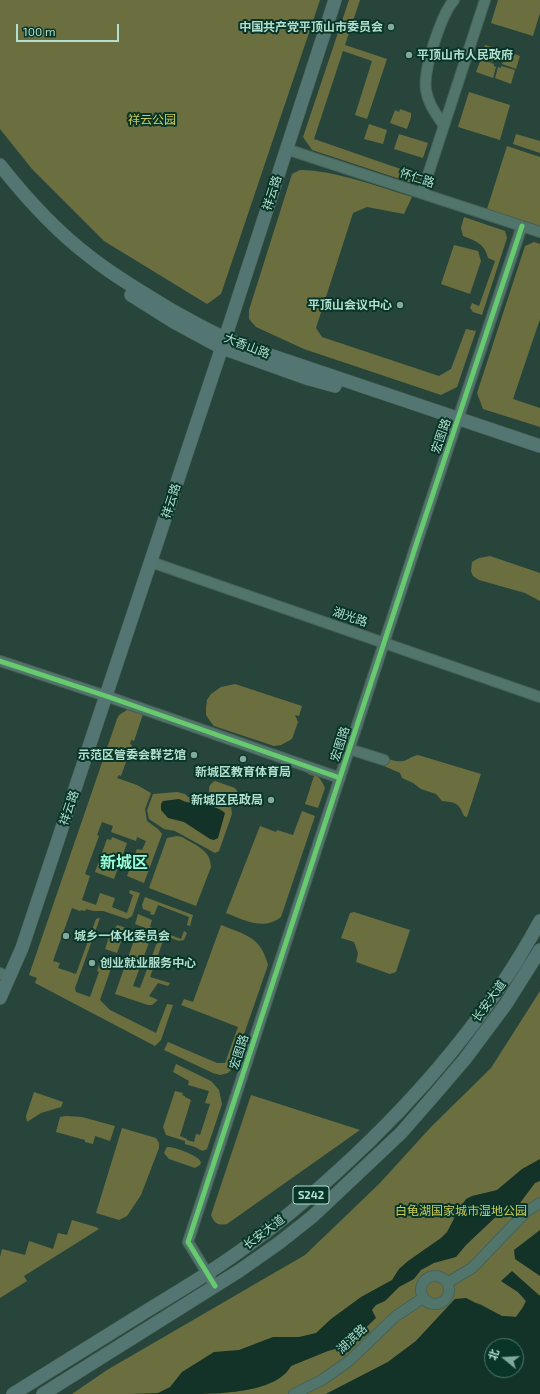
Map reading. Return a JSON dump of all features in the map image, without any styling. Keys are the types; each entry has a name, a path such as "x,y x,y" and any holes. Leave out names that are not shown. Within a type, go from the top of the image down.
{"main road":[{"name":"祥云路","path":"0,998 5,975 22,948 223,344 335,0"},
{"name":"大香山路","path":"1,170 64,236 89,257 116,276 223,344 249,348 540,454"},
{"name":"大香山路","path":"457,423 540,446"},
{"name":"长安大道","path":"13,1394 207,1273 259,1238 323,1185 386,1126 454,1049 489,1002 527,945 540,921"},
{"name":"长安大道","path":"43,1394 273,1248 313,1216 401,1133 436,1094 506,1004 540,950"}],"street":[{"path":"444,126 431,104 425,84 430,56 443,20 454,0"},
{"path":"422,193 486,0"},
{"name":"怀仁路","path":"286,149 540,232"},
{"name":"宏图路","path":"215,1286 188,1242 522,226"},
{"name":"湖光路","path":"151,562 540,697"},
{"path":"0,661 106,696 340,778"},
{"path":"349,749 384,760"},
{"path":"447,1283 472,1268 527,1211 540,1203"},
{"path":"436,1276 440,1277 447,1283 449,1292 444,1301 431,1304 423,1298 421,1290 422,1285 428,1279 436,1276"},
{"name":"湖滨路","path":"294,1394 322,1380 349,1361 396,1316 423,1298"}],"green space":[{"name":"祥云公园","path":"0,0 320,0 221,294 207,304 104,241 32,169 0,129"},
{"path":"349,0 360,0 345,45 387,59 367,119 355,115 372,61 343,51 314,139 418,175 415,184 312,150 303,137"},
{"path":"498,0 540,0 540,13 533,36 491,23"},
{"path":"485,45 502,50 498,61 496,60 495,62 481,58"},
{"path":"504,50 520,56 516,69 502,64 503,62 500,61"},
{"path":"481,59 494,64 496,67 493,78 476,72"},
{"path":"501,66 515,70 511,84 495,78 498,67 501,68"},
{"path":"469,92 510,105 500,140 458,127"},
{"path":"400,109 411,113 407,129 390,123 395,110 399,112"},
{"path":"369,124 387,130 383,144 364,139"},
{"path":"399,134 428,143 423,158 394,149"},
{"path":"516,134 540,141 540,153 513,144"},
{"path":"507,146 540,157 540,226 487,209"},
{"path":"300,170 342,176 412,197 404,214 367,207 353,213 316,328 322,337 439,376 451,369 466,329 476,331 457,387 441,395 304,349 256,327 249,319 249,310 292,174"},
{"path":"464,217 505,231 507,238 482,315 473,312 470,308 472,303 479,306 495,261 488,258 485,249 482,246 463,236 461,228"},
{"path":"534,242 540,244 540,319 513,399 540,408 540,427 483,409 477,393 525,246"},
{"path":"454,245 478,251 481,261 470,294 441,284"},
{"path":"490,556 540,573 540,601 525,593 479,580 473,576 471,571 472,562 479,558"},
{"path":"235,684 302,706 299,716 295,715 298,722 292,739 281,745 274,746 214,726 206,715 207,700 211,694 221,687"},
{"path":"127,710 143,714 134,741 131,740 130,744 132,745 121,776 119,775 117,778 137,785 151,793 145,809 147,821 162,834 144,883 127,876 137,849 142,850 146,841 137,837 136,841 111,832 113,826 102,822 97,835 99,836 85,874 90,876 82,900 96,905 100,893 115,898 112,907 127,913 133,895 129,893 130,890 140,893 132,916 127,919 103,911 86,909 85,911 80,911 72,908 53,961 60,963 58,968 76,974 96,919 100,918 75,988 76,992 90,997 99,972 97,971 102,956 114,960 100,1000 110,1010 156,1033 167,1004 173,1005 161,1040 155,1046 35,983 37,978 29,975 117,719 119,715"},
{"path":"418,755 481,774 467,817 464,816 456,804 442,801 436,794 421,789 402,778 400,773 384,766 386,758 394,761 401,761"},
{"path":"308,772 319,777 325,788 318,808 305,804 314,776 308,774"},
{"path":"215,781 235,788 239,794 237,801 233,802 210,795 209,790 211,783"},
{"path":"177,792 185,794 188,797 218,802 231,807 232,814 219,851 215,853 175,831 164,829 149,819 147,810 153,794"},
{"path":"302,811 315,816 281,917 274,921 260,924 226,913 260,826 276,832 277,830 293,835"},
{"path":"177,836 182,837 205,852 210,861 211,867 196,906 149,888 167,838"},
{"path":"112,837 127,843 114,879 95,872 107,839 111,840"},
{"path":"145,897 193,915 190,926 187,925 189,917 158,905 154,915 150,914 151,912 143,909 142,905"},
{"path":"354,912 410,930 396,972 390,974 356,962 358,953 354,942 341,938 350,913"},
{"path":"138,914 152,920 150,927 181,939 184,931 187,933 184,940 179,941 135,924"},
{"path":"117,925 126,928 117,953 105,949 112,928 115,929"},
{"path":"221,925 251,938 257,943 265,956 268,965 232,1069 228,1073 220,1075 164,1050 168,1042 217,1063 225,1063 238,1027 181,1005 184,999 193,1002"},
{"path":"137,932 151,937 133,986 140,988 158,940 163,941 150,977 170,983 168,986 158,983 149,996 158,1000 152,1005 115,994"},
{"name":"白龟湖国家城市湿地公园","path":"540,991 540,1296 501,1281 518,1292 526,1301 524,1307 516,1317 502,1316 480,1304 455,1299 416,1341 388,1362 326,1394 72,1394 107,1370 305,1255 379,1184 431,1127 491,1068"},
{"path":"176,1064 211,1081 219,1090 222,1104 207,1149 205,1150 185,1144 185,1141 166,1135 163,1127 175,1091 183,1093 182,1095 191,1100 180,1136 194,1142 196,1134 200,1135 210,1104 205,1103 209,1091 188,1085 189,1081 173,1072"},
{"path":"34,1092 63,1102 61,1107 41,1113 27,1122 26,1116"},
{"path":"251,1095 360,1130 227,1224 221,1225 215,1222 211,1215"},
{"path":"60,1117 82,1117 115,1126 110,1141 95,1136 93,1144 85,1142 85,1140 56,1132"},
{"path":"122,1128 156,1138 159,1143 159,1148 141,1195 127,1216 119,1220 96,1213"},
{"path":"167,1147 191,1154 199,1159 201,1162 200,1165 195,1168 169,1159 164,1153"},
{"path":"72,1220 99,1229 24,1276 27,1281 0,1298 0,1257 2,1249 25,1255 29,1241 53,1249 58,1233 67,1235"}],"shaded area":[{"path":"179,799 191,803 214,807 225,813 218,838 214,840 210,839 184,822 168,818 161,810 161,804 163,801"},
{"path":"540,1159 540,1181 535,1183 520,1203 501,1212 466,1245 456,1257 434,1263 421,1270 414,1279 399,1287 385,1301 376,1305 372,1310 376,1318 354,1339 343,1347 328,1351 291,1366 283,1375 272,1382 259,1387 228,1393 213,1394 130,1394 158,1393 170,1387 182,1372 214,1352 239,1350 273,1337 299,1337 316,1333 331,1319 361,1297 392,1280 399,1269 408,1261 441,1238 447,1232 466,1199 472,1196 497,1190 522,1169"},
{"path":"540,1230 540,1276 515,1259 514,1250"},
{"path":"512,1271 540,1296 540,1394 326,1394 388,1362 416,1341 455,1299 466,1298 502,1316 516,1317 526,1301 518,1292 501,1281"}],"cycle path":[{"path":"215,1286 188,1242 522,226"},
{"path":"0,661 106,696 340,778"}],"place":[{"name":"中国共产党平顶山市委员会","path":"391,27"},
{"name":"平顶山市人民政府","path":"409,55"},
{"name":"平顶山会议中心","path":"400,305"},
{"name":"示范区管委会群艺馆","path":"194,755"},
{"name":"新城区教育体育局","path":"243,759"},
{"name":"新城区民政局","path":"271,800"},
{"name":"城乡一体化委员会","path":"66,936"},
{"name":"创业就业服务中心","path":"92,963"}],"district":[{"name":"新城区","path":"124,863"}]}
